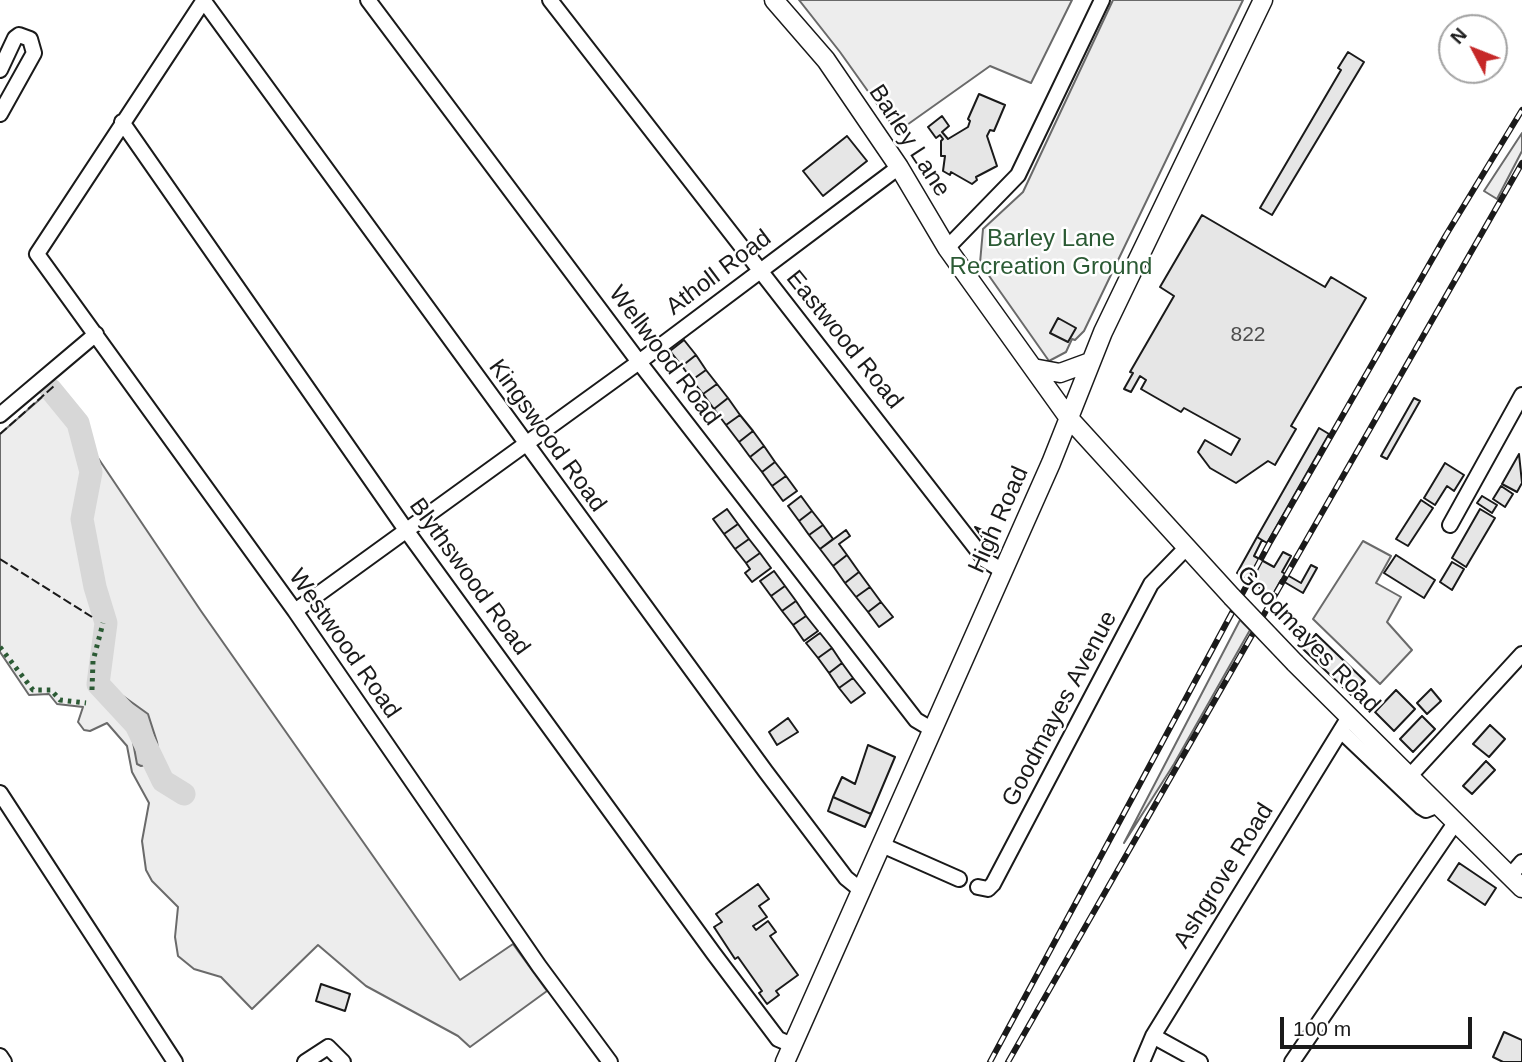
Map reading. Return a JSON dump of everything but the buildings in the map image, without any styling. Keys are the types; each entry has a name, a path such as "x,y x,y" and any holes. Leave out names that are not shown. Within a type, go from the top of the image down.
{"main road":[{"name":"Barley Lane","path":"774,0 826,60 899,167 947,248 1068,417"},
{"name":"High Road","path":"789,1054 1003,570 1090,362 1263,0"},
{"path":"1033,368 1060,373 1090,362"},
{"name":"Goodmayes Road","path":"1068,417 1186,548 1295,663 1345,724 1408,778 1516,882"}],"street":[{"path":"122,122 203,0"},
{"name":"Kingswood Road","path":"203,0 525,445 846,878 862,891"},
{"name":"Wellwood Road","path":"368,0 639,362 916,720 933,730"},
{"name":"Eastwood Road","path":"550,0 985,560 1003,570"},
{"path":"947,248 1018,175 1102,0"},
{"path":"0,70 15,38 19,35 30,39 34,53 0,113"},
{"path":"0,107 0,113"},
{"name":"Westwood Road","path":"122,122 37,254 295,611 539,967 610,1062"},
{"name":"Blythswood Road","path":"122,122 406,530 789,1054"},
{"name":"Atholl Road","path":"295,611 639,362 899,167"},
{"path":"0,415 96,334"},
{"path":"1450,525 1522,396"},
{"name":"Goodmayes Avenue","path":"978,887 989,888 993,884 1151,583 1186,548"},
{"path":"1408,778 1522,654"},
{"path":"1345,724 1421,807 1426,810 1436,806"},
{"name":"Ashgrove Road","path":"1142,1062 1153,1036 1345,724"},
{"path":"0,793 175,1062"},
{"path":"1292,1062 1455,824"},
{"path":"882,845 959,879"},
{"path":"1516,882 1522,862"},
{"path":"1153,1036 1200,1062"},
{"path":"305,1062 328,1047 343,1062"},
{"path":"0,1056 4,1062"}],"shaded area":[{"path":"799,0 1072,0 1031,83 990,66 897,132"},
{"name":"Barley Lane Recreation Ground","path":"1113,0 1243,0 1084,331 1075,340 1072,339 1066,352 1049,361 980,263 983,229 1023,192"},
{"path":"1522,133 1522,151 1497,199 1484,191"},
{"path":"47,393 92,449 201,611 460,980 513,944 547,991 470,1047 458,1036 366,986 318,945 252,1009 221,977 194,969 178,956 175,937 178,907 152,881 146,870 142,841 149,803 132,772 127,746 107,723 90,731 84,730 78,722 83,707 57,704 49,694 29,695 0,652 0,434"},
{"path":"1363,541 1391,556 1376,583 1401,597 1387,622 1412,650 1380,684 1313,619"},
{"path":"1240,620 1250,630 1174,764 1124,843"},
{"path":"123,696 148,714 158,749 146,765 137,764 131,731 111,708 111,705"}],"waterway":[{"path":"51,390 78,423 91,472 82,519 95,587 106,623 98,684 136,725 163,781 184,794"}],"railway":[{"path":"990,1062 1269,544 1446,235 1522,110"},
{"path":"1008,1062 1522,163"}],"hedge":[{"path":"92,690 93,661 103,623"},
{"path":"0,647 33,690 51,690 60,700 86,703"}],"fence":[{"path":"0,434 54,386"},
{"path":"0,559 92,617"}]}
